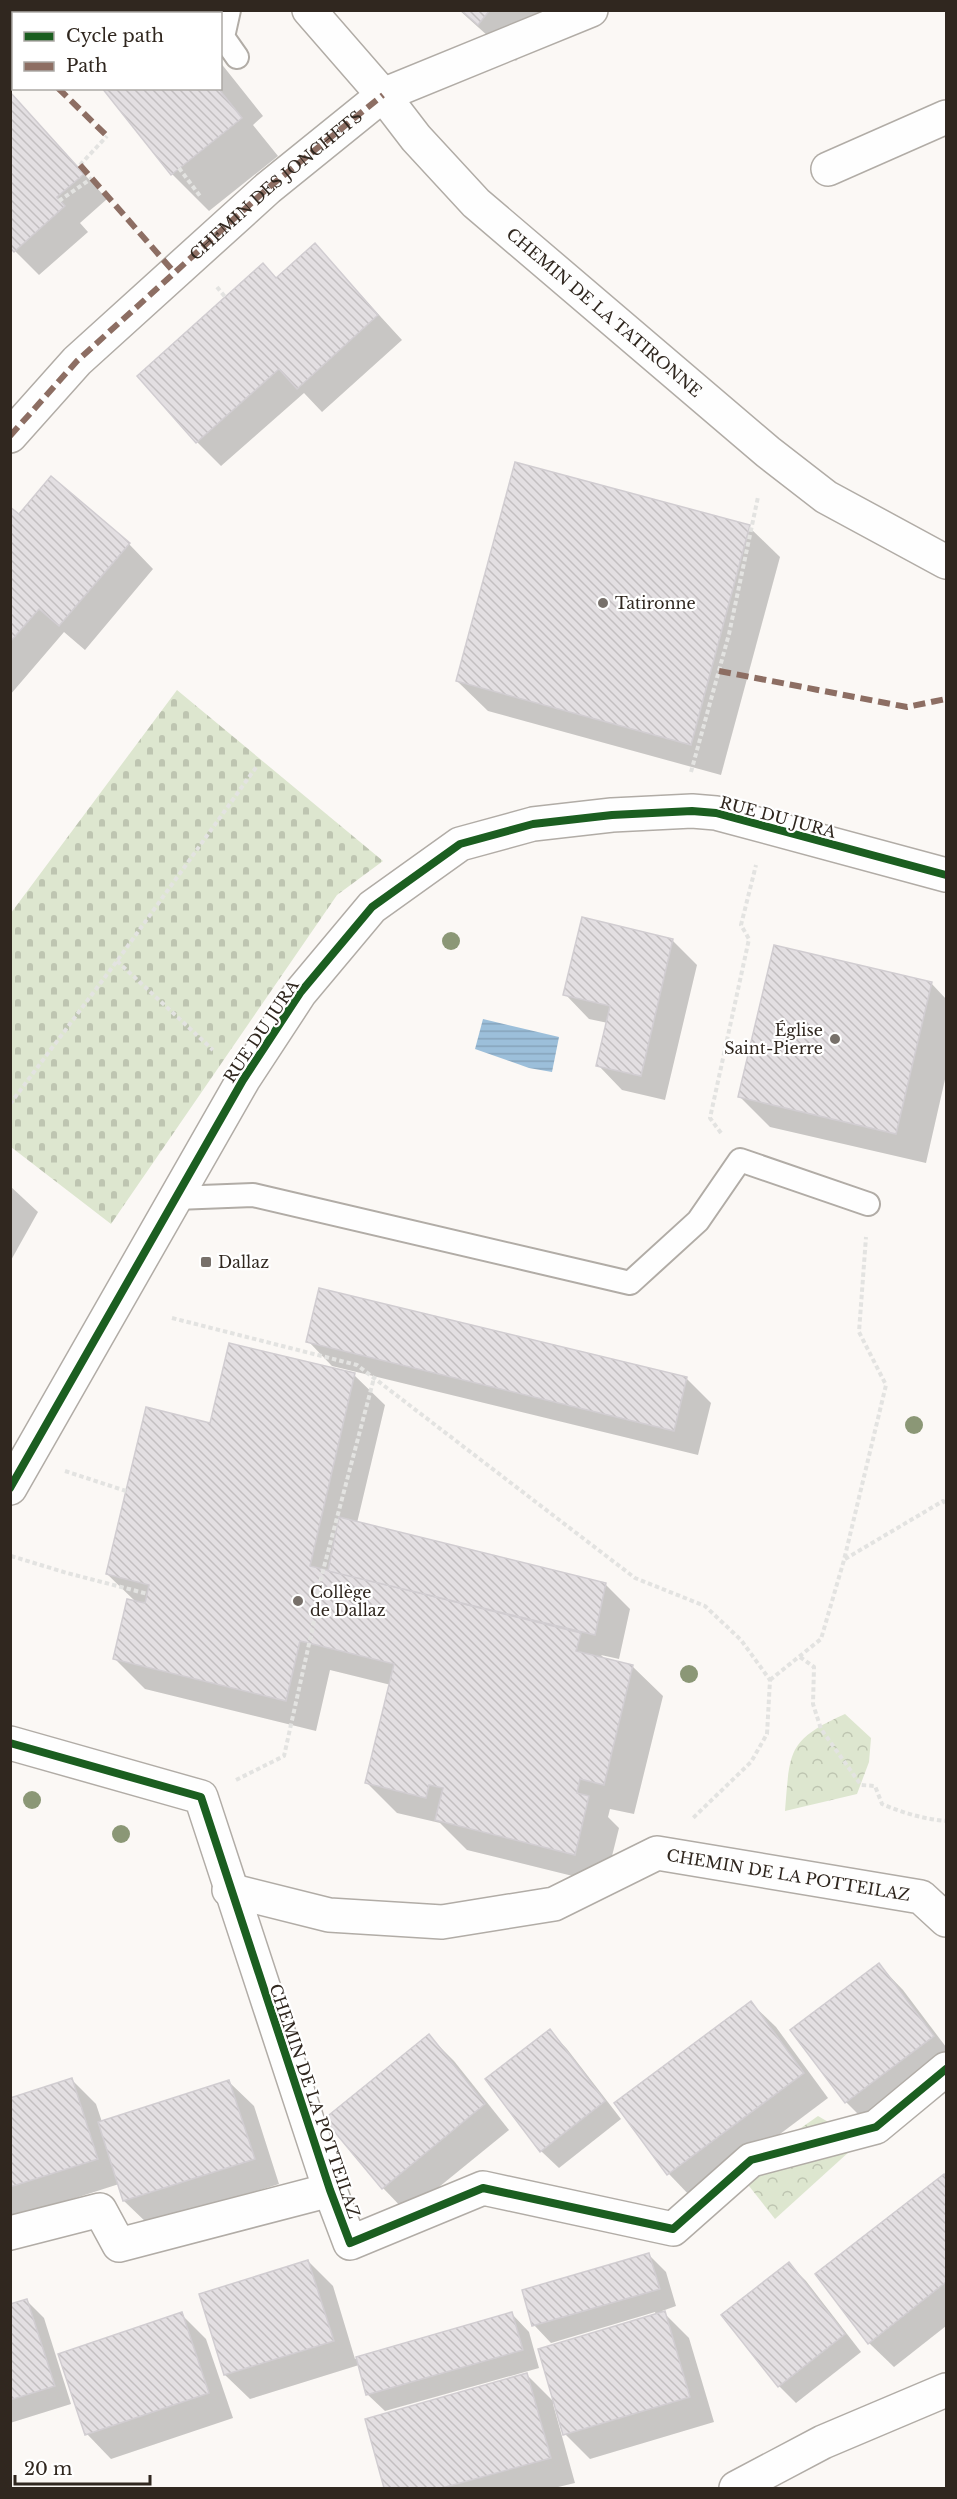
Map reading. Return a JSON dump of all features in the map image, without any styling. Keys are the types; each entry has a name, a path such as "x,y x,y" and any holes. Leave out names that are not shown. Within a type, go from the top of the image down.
{"street":[{"name":"CHEMIN DE LA TATIRONNE","path":"309,10 383,95 416,138 476,203 768,452 826,497 946,562"},
{"name":"CHEMIN DES JONCHETS","path":"10,436 77,361 268,188 383,95 591,10"},
{"path":"828,169 946,117"},
{"name":"RUE DU JURA","path":"10,1488 243,1080 300,993 372,907 460,844 533,824 612,815 692,811 716,813 946,875"},
{"path":"10,1743 201,1797"},
{"name":"CHEMIN DE LA POTTEILAZ","path":"201,1797 229,1890 350,2243 483,2188 673,2229 751,2160 876,2127 946,2069"},
{"name":"CHEMIN DE LA POTTEILAZ","path":"229,1890 329,1915 442,1922 554,1904 657,1853 921,1897 946,1920"},
{"name":"CHEMIN DE LA POTTEILAZ","path":"10,2233 100,2210 118,2245 330,2190"},
{"path":"736,2488 823,2442 946,2390"}],"lane":[{"path":"230,10 223,37 237,57"},
{"path":"176,1198 253,1195 630,1283 698,1221 740,1160 868,1204"}],"path":[{"path":"80,165 107,136"},
{"path":"59,201 92,178"},
{"path":"690,774 729,634 768,452"},
{"path":"10,1104 117,961 257,766"},
{"path":"740,1160 710,1118 749,939 741,925 757,860"},
{"path":"117,961 219,1055"},
{"path":"172,1318 357,1365 635,1578 705,1606 741,1640 770,1680 821,1639 844,1560 886,1384 860,1332 868,1204"},
{"path":"201,1797 284,1756 314,1626 320,1582 374,1378"},
{"path":"61,1469 126,1491"},
{"path":"844,1560 943,1501 946,1504"},
{"path":"11,1556 148,1594"},
{"path":"800,1657 814,1667 813,1704 821,1729 861,1785 875,1786 882,1804 931,1820 946,1821"}],"green space":[{"path":"177,690 383,861 337,895 111,1224 11,1147 11,913"},
{"path":"845,1714 871,1738 869,1762 857,1794 785,1811 788,1774 795,1750 812,1732"},
{"path":"818,2116 861,2141 775,2219 738,2172"}],"water":[{"path":"483,1019 559,1037 552,1072 529,1068 475,1049"}],"building":[{"path":"461,10 490,10 478,25"},
{"path":"104,90 220,90 242,118 171,175"},
{"path":"10,92 84,174 57,197 65,206 14,252 10,248"},
{"path":"315,243 378,315 297,389 279,369 196,443 137,376 263,263 276,278"},
{"name":"Tatironne","path":"515,462 750,525 691,745 456,681"},
{"path":"51,476 130,543 59,626 39,609 10,642 10,507 19,514"},
{"path":"582,917 673,939 641,1076 596,1066 610,1006 563,995"},
{"name":"Église Saint-Pierre","path":"774,945 932,982 896,1134 738,1097"},
{"path":"319,1288 687,1377 674,1431 306,1342"},
{"name":"Collège de Dallaz","path":"229,1343 355,1373 310,1566 581,1633 576,1651 633,1665 604,1785 580,1779 577,1793 589,1796 575,1855 435,1820 443,1788 429,1785 426,1798 365,1783 394,1664 300,1641 286,1701 113,1659 127,1599 145,1603 149,1585 106,1574 146,1407 210,1423"},
{"path":"339,1517 606,1583 595,1635 328,1571"},
{"path":"879,1963 934,2036 845,2103 790,2030"},
{"path":"751,2001 804,2073 667,2175 614,2103"},
{"path":"550,2029 605,2101 540,2152 485,2079"},
{"path":"429,2034 485,2104 382,2189 324,2119"},
{"path":"72,2078 98,2159 10,2187 10,2098"},
{"path":"229,2080 255,2159 123,2201 98,2122"},
{"path":"944,2174 946,2177 946,2282 868,2344 815,2274"},
{"path":"649,2253 660,2289 532,2326 522,2290"},
{"path":"308,2260 334,2341 224,2375 199,2294"},
{"path":"789,2262 845,2334 778,2387 721,2315"},
{"path":"27,2299 55,2386 10,2400 10,2304"},
{"path":"665,2311 690,2397 563,2435 538,2349"},
{"path":"182,2312 209,2393 85,2435 58,2354"},
{"path":"512,2312 523,2350 366,2395 356,2357"},
{"path":"527,2373 551,2458 442,2488 384,2488 365,2419"}],"marked path":[{"path":"60,90 107,136"},
{"path":"10,436 77,361 268,188 383,95"},
{"path":"80,165 174,272"},
{"path":"719,671 907,707 946,699"}],"cycle path":[{"path":"10,1488 243,1080 300,993 372,907 460,844 533,824 612,815 692,811 716,813 946,875"},
{"path":"10,1743 201,1797 330,2190 350,2243 483,2188 673,2229 751,2160 876,2127 946,2069"}],"place":[{"name":"Tatironne","path":"603,603"},
{"name":"Église Saint-Pierre","path":"835,1039"},
{"name":"Dallaz","path":"206,1262"},
{"name":"Collège de Dallaz","path":"298,1601"}]}
